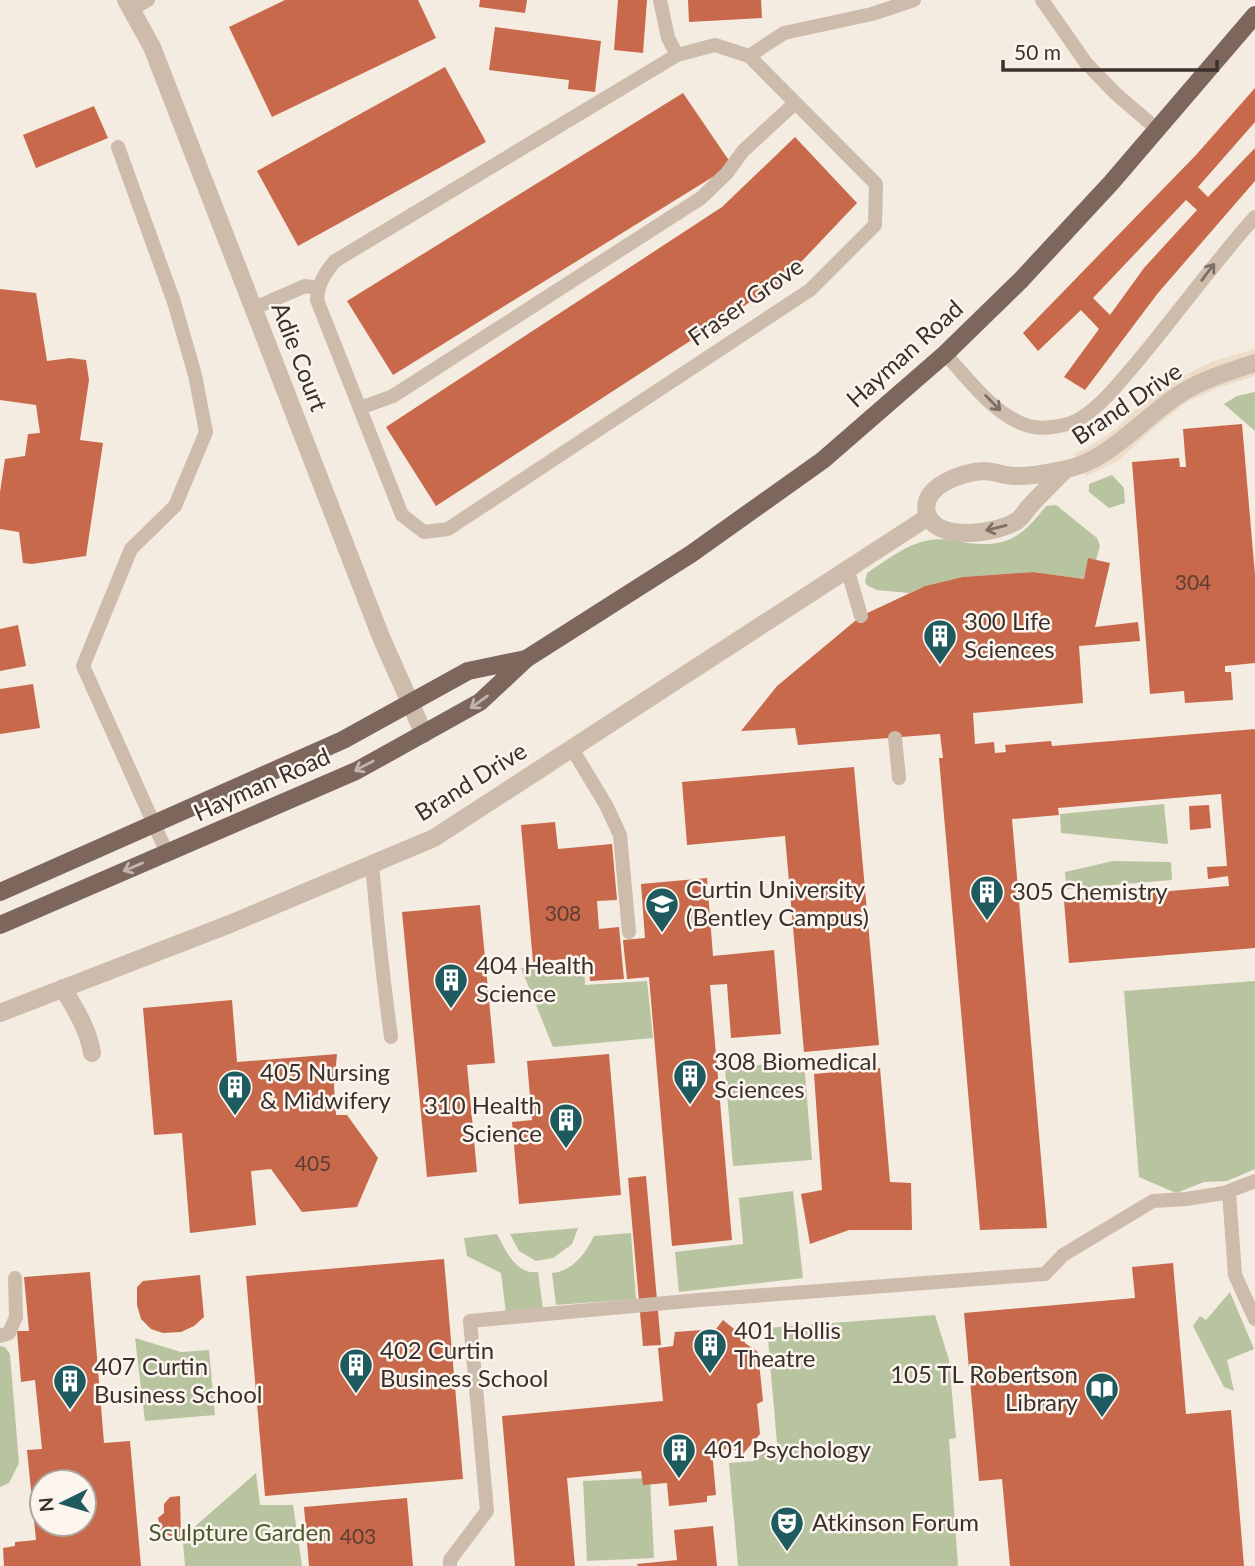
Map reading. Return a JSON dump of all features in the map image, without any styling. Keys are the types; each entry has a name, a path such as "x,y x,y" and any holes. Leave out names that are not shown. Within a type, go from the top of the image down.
{"main road":[{"name":"Hayman Road","path":"0,925 356,771 424,734 480,702 526,659 691,554 823,460 945,354 1021,280 1111,183 1255,15"},
{"name":"Hayman Road","path":"0,892 343,740 468,671 526,659"}],"street":[{"name":"Adie Court","path":"135,3 381,637 424,734"},
{"name":"Brand Drive","path":"1065,470 1020,519 1007,526 978,533 948,531 935,525 928,517 928,497 950,480 982,471 1014,477 1065,470 1099,456 1178,395 1216,376 1255,363"},
{"path":"1014,477 1026,490 1028,499 1025,512"},
{"name":"Brand Drive","path":"0,1013 230,924 434,838 928,517"},
{"path":"63,988 81,1019 92,1052"}],"lane":[{"path":"660,0 668,37 677,55"},
{"path":"749,55 784,33 873,14 914,0"},
{"path":"1042,0 1086,63 1116,94 1157,129"},
{"name":"Fraser Grove","path":"715,45 749,55 876,184 875,225 810,290 448,529 424,532 402,515 317,300 318,288 324,274 335,261 677,55 715,45"},
{"path":"360,408 393,396 701,198 727,173 743,151 796,103"},
{"path":"118,148 174,302 195,375 206,432 175,506 131,549 83,666 167,853"},
{"path":"945,354 1005,415 1031,427 1057,426 1078,420 1112,390 1167,327 1220,256 1255,217"},
{"path":"254,307 306,286 318,288"},
{"path":"847,568 861,616"},
{"path":"895,738 899,778"},
{"path":"571,747 606,805 620,835 629,932"},
{"path":"372,864 391,1037"},
{"path":"450,1566 450,1560 487,1511 470,1321 1045,1273 1063,1255 1153,1201 1229,1192 1255,1181"},
{"path":"1229,1192 1235,1275 1255,1319"},
{"path":"0,1336 9,1333 16,1317 15,1278"}],"green space":[{"path":"1255,392 1255,431 1224,404 1237,396"},
{"path":"1112,475 1124,488 1125,503 1109,508 1089,492 1089,484"},
{"path":"1056,505 1097,538 1100,546 1096,560 1088,559 1084,579 1033,572 964,577 925,586 909,593 877,590 865,582 867,573 913,545 935,539 982,544 1004,541 1013,538 1030,525 1046,506"},
{"path":"1164,804 1168,844 1061,833 1060,814"},
{"path":"1113,861 1171,862 1172,880 1066,889 1065,872"},
{"path":"584,963 585,985 647,981 653,1038 553,1047 521,968"},
{"path":"1255,981 1255,1169 1227,1181 1204,1182 1176,1193 1139,1177 1124,991"},
{"path":"804,1061 812,1160 733,1166 725,1068"},
{"path":"793,1191 803,1278 679,1292 675,1252 743,1244 739,1198"},
{"path":"578,1228 572,1244 553,1258 536,1261 519,1251 510,1234"},
{"path":"631,1233 636,1299 556,1305 552,1273 566,1269 578,1260 594,1236"},
{"path":"497,1234 518,1266 530,1272 538,1272 543,1309 506,1313 501,1273 467,1256 464,1238"},
{"path":"1230,1292 1254,1349 1227,1360 1234,1391 1224,1387 1193,1326 1200,1316 1206,1320"},
{"path":"935,1315 949,1360 956,1438 949,1439 958,1566 738,1566 729,1463 753,1461 777,1443 767,1328"},
{"path":"135,1338 181,1352 209,1350 215,1415 145,1421"},
{"path":"0,1346 5,1347 10,1354 19,1463 9,1483 0,1487"},
{"name":"Sculpture Garden","path":"256,1473 260,1505 293,1505 302,1566 185,1566 182,1530 192,1529"},
{"path":"650,1478 654,1558 587,1561 583,1481"}],"shaded area":[{"path":"1255,349 1255,376 1217,388 1187,402 1119,460 1086,476 1073,454 1115,430 1134,411 1170,383 1211,362"}],"building":[{"path":"285,0 418,0 436,38 272,117 229,27"},
{"path":"480,0 527,0 525,13 479,7"},
{"path":"618,0 647,0 643,53 614,50"},
{"path":"688,0 761,0 762,18 689,22"},
{"path":"495,27 601,41 595,92 568,89 569,80 489,70"},
{"path":"445,67 486,142 298,246 257,171"},
{"path":"1255,88 1255,122 1198,187 1208,197 1255,148 1255,181 1158,293 1085,390 1064,377 1099,329 1081,310 1038,351 1023,333 1196,155","holes":["1186,200 1197,210 1144,268 1110,315 1093,298"]},
{"path":"683,93 732,165 393,375 347,301"},
{"path":"94,106 108,138 36,168 23,135"},
{"path":"795,137 857,203 784,280 436,506 386,427 722,207"},
{"path":"0,289 36,293 47,361 70,358 86,360 89,380 80,440 103,443 86,556 23,563 19,532 0,529 0,492 5,459 25,456 28,434 40,433 36,405 0,400"},
{"path":"1242,424 1255,575 1255,663 1225,666 1225,672 1231,672 1233,700 1185,703 1184,691 1150,694 1132,462 1179,458 1180,467 1186,467 1183,429"},
{"path":"1088,558 1110,563 1095,627 1138,622 1140,641 1079,646 1083,703 973,713 975,744 994,742 995,753 1006,752 1005,745 1051,741 1052,746 1255,729 1255,948 1069,963 1064,900 1229,886 1228,876 1208,879 1207,867 1227,866 1221,794 1058,808 1059,815 1012,819 1047,1228 980,1230 939,758 943,758 940,734 798,745 795,728 741,731 777,686 861,616 925,586 963,577 1033,572 1084,579"},
{"path":"18,625 26,666 0,671 0,629"},
{"path":"33,684 40,728 0,734 0,689"},
{"path":"854,767 879,1045 804,1052 785,836 687,845 682,782"},
{"path":"1209,805 1211,828 1190,830 1189,806"},
{"path":"555,822 558,849 612,844 617,900 597,901 599,929 619,927 624,979 590,981 588,957 533,962 521,825"},
{"name":"308 Biomedical Sciences","path":"707,878 713,956 774,950 781,1034 731,1038 727,984 710,985 732,1240 672,1246 649,977 627,979 623,940 645,938 641,884"},
{"name":"404 Health Science","path":"480,905 495,1063 467,1065 477,1172 427,1177 402,912"},
{"name":"405 Nursing & Midwifery","path":"232,1000 237,1062 337,1054 334,1087 336,1115 347,1115 378,1158 357,1207 302,1212 271,1169 251,1171 256,1225 190,1233 182,1133 154,1135 143,1008"},
{"name":"310 Health Science","path":"609,1054 621,1195 519,1204 512,1122 532,1120 527,1061"},
{"path":"880,1068 890,1182 911,1183 912,1230 849,1230 810,1244 801,1194 822,1190 814,1074"},
{"path":"646,1176 661,1345 643,1346 628,1178"},
{"name":"402 Curtin Business School","path":"444,1259 463,1479 265,1496 246,1276"},
{"name":"105 TL Robertson Library","path":"1173,1263 1186,1414 1231,1410 1244,1566 1010,1566 1002,1479 979,1481 964,1313 1135,1298 1132,1267"},
{"name":"407 Curtin Business School","path":"90,1272 104,1443 130,1441 141,1566 4,1566 3,1548 15,1546 15,1542 36,1538 98,1538 98,1468 29,1468 27,1450 42,1449 35,1380 21,1382 17,1331 29,1331 24,1277"},
{"path":"200,1275 204,1317 194,1326 181,1332 163,1333 151,1329 141,1319 137,1305 137,1287 143,1281"},
{"name":"401 Psychology","path":"723,1320 744,1337 745,1343 758,1352 763,1401 757,1404 760,1434 742,1455 734,1449 712,1450 716,1495 707,1496 707,1502 669,1506 667,1483 643,1485 641,1471 567,1478 575,1566 515,1566 502,1416 663,1401 658,1348 673,1346 675,1332 716,1329"},
{"path":"180,1496 181,1538 175,1538 161,1532 158,1518 164,1513 164,1504 170,1497"},
{"path":"407,1498 413,1566 309,1566 304,1507"},
{"name":"401 Psychology","path":"713,1526 717,1566 638,1566 637,1564 677,1560 674,1530"}],"place":[{"name":"300 Life Sciences","path":"940,666"},
{"name":"305 Chemistry","path":"987,922"},
{"name":"Curtin University (Bentley Campus)","path":"662,934"},
{"name":"404 Health Science","path":"451,1010"},
{"name":"308 Biomedical Sciences","path":"690,1106"},
{"name":"405 Nursing & Midwifery","path":"235,1117"},
{"name":"310 Health Science","path":"566,1150"},
{"name":"401 Hollis Theatre","path":"710,1375"},
{"name":"402 Curtin Business School","path":"356,1395"},
{"name":"407 Curtin Business School","path":"70,1411"},
{"name":"105 TL Robertson Library","path":"1102,1419"},
{"name":"401 Psychology","path":"679,1480"},
{"name":"Atkinson Forum","path":"787,1553"}]}
